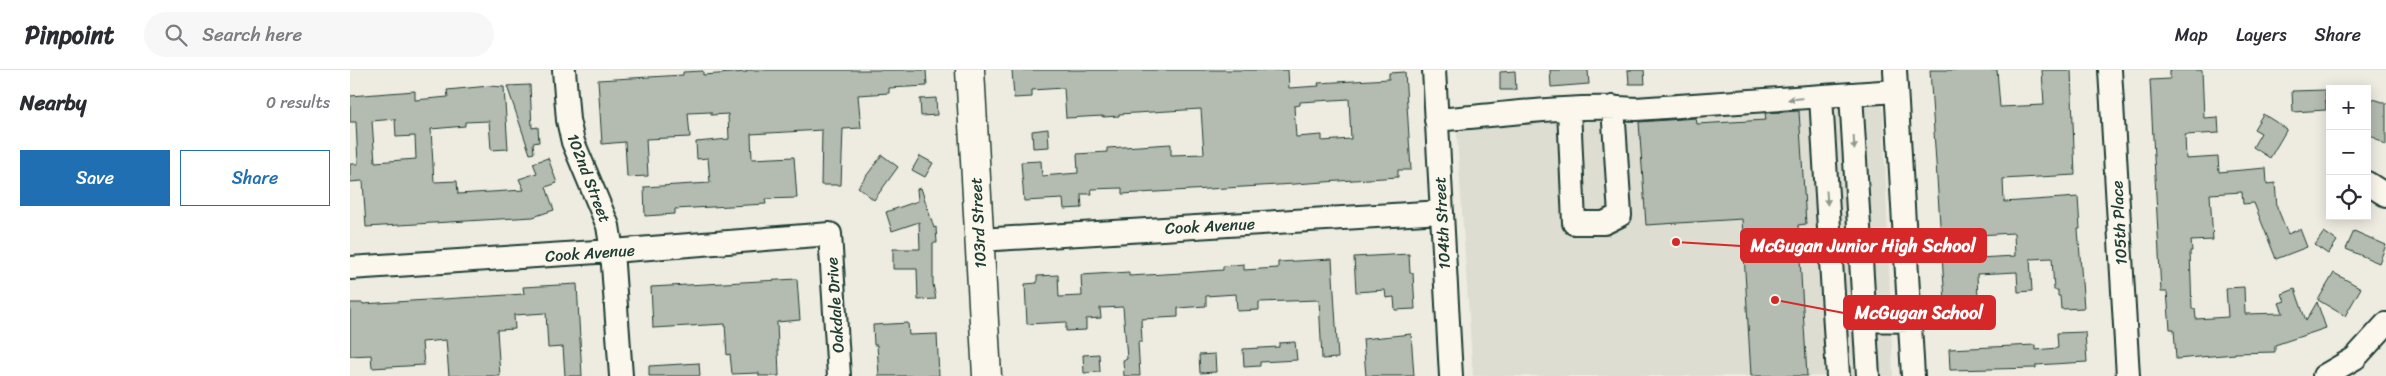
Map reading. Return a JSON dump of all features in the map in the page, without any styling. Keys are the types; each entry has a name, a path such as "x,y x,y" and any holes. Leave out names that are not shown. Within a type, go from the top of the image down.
{"main road":[{"name":"103rd Street","path":"970,70 987,376"}],"street":[{"name":"102nd Street","path":"564,70 568,120 573,142 608,226 612,252 621,376"},
{"name":"104th Street","path":"1434,70 1451,376"},
{"name":"105th Place","path":"2110,70 2128,376"},
{"path":"1436,120 1569,109 1613,107 1636,109 1821,97 1851,94 1896,80 1913,376"},
{"path":"1851,94 1868,376"},
{"path":"1821,97 1838,376"},
{"path":"1569,109 1574,223 1604,223 1620,215 1613,107"},
{"path":"2371,186 2386,195"},
{"name":"Cook Avenue","path":"980,240 1442,212"},
{"name":"Cook Avenue","path":"350,268 612,252 830,234"},
{"name":"Oakdale Drive","path":"830,234 839,376"},
{"path":"1834,305 1865,320 1910,321"},
{"path":"2324,376 2355,358 2386,324"}],"shaded area":[{"path":"1882,79 1893,376 1473,376 1455,107"}],"building":[{"path":"746,70 926,70 927,86 889,88 889,93 858,95 861,128 843,129 841,185 821,185 822,130 751,134 752,159 794,157 797,198 765,199 766,204 675,209 675,214 645,216 644,187 710,183 708,158 697,159 696,142 729,139 728,114 711,115 711,112 688,113 690,137 646,139 648,176 627,177 625,142 602,144 598,80 683,75 683,72 703,71 703,75 747,72"},
{"path":"1012,70 1288,70 1289,88 1319,86 1318,83 1389,79 1389,73 1405,72 1411,170 1398,170 1398,177 1295,184 1122,194 1122,188 1091,189 1092,194 1081,194 1082,208 1064,209 1063,199 1024,201 1021,162 1041,161 1042,176 1078,173 1077,154 1107,152 1107,148 1171,144 1171,155 1204,154 1201,109 1119,114 1119,116 1066,118 1064,88 1032,90 1032,97 1014,98","holes":["1349,99 1351,139 1322,141 1322,135 1296,137 1294,106 1300,105 1300,102"]},
{"path":"1550,70 1588,70 1589,84 1551,87"},
{"path":"1628,70 1644,70 1645,84 1629,84"},
{"path":"1930,70 1997,70 2000,107 2044,105 2042,70 2071,70 2075,175 2003,179 2004,202 2078,197 2080,229 2078,229 2084,308 2061,309 2058,290 2054,290 2052,258 2030,259 2032,291 2018,292 2017,272 1977,274 1978,299 1972,299 1973,316 1946,317","holes":["2014,233 2015,256 1978,258 1977,235"]},
{"path":"2170,70 2202,70 2204,118 2218,117 2219,133 2185,135 2186,159 2218,157 2219,172 2266,168 2267,184 2275,183 2277,207 2288,234 2300,229 2307,247 2276,259 2254,203 2243,204 2242,192 2210,194 2213,240 2191,241 2192,309 2195,309 2196,319 2228,317 2226,288 2244,287 2245,314 2283,313 2279,303 2285,301 2282,294 2295,289 2306,321 2317,302 2326,328 2275,345 2275,352 2235,353 2176,359 2174,329 2170,329 2167,292 2161,292 2150,80 2170,79"},
{"path":"1515,71 1516,90 1500,90 1500,72"},
{"path":"530,85 532,128 538,127 539,142 533,143 534,153 530,154 507,86"},
{"path":"489,86 504,87 508,149 491,150 489,121 465,122 465,126 431,129 434,182 457,181 458,194 524,190 519,179 537,173 533,163 548,158 557,183 546,187 554,210 533,217 366,227 363,181 350,182 350,164 358,164 356,122 350,122 350,96 415,91 415,100 448,97 447,90","holes":["395,119 396,137 415,136 416,159 375,162 372,121"]},
{"path":"2325,90 2326,110 2293,112 2292,91"},
{"path":"936,98 937,115 921,116 920,99"},
{"path":"2371,98 2386,103 2386,146 2371,135"},
{"path":"1799,111 1806,224 1798,225 1807,376 1751,376 1742,219 1646,225 1639,122 1696,118 1697,124 1766,120 1765,113"},
{"path":"2263,114 2287,129 2270,158 2253,147 2261,133 2254,129"},
{"path":"1048,129 1049,147 1033,148 1032,131"},
{"path":"882,155 898,167 874,200 858,187"},
{"path":"920,156 933,163 925,177 912,170"},
{"path":"921,188 934,228 936,227 937,243 933,243 933,284 936,299 918,300 917,269 893,269 893,249 920,249 919,222 892,231 886,212 918,201 917,189"},
{"path":"2354,231 2386,245 2379,263 2346,249"},
{"path":"2324,232 2337,241 2328,254 2315,245"},
{"path":"1409,254 1410,273 1413,273 1415,309 1395,310 1394,297 1386,298 1385,290 1356,292 1354,257"},
{"path":"1332,259 1338,358 1322,359 1319,300 1259,302 1259,310 1237,311 1236,294 1206,296 1206,306 1178,308 1178,317 1141,319 1142,342 1138,342 1140,376 1124,376 1123,360 1127,359 1123,307 1100,308 1101,318 1086,319 1086,330 1066,331 1066,322 1027,324 1025,284 1037,283 1037,276 1058,275 1059,297 1082,296 1081,275 1129,272 1129,276 1182,273 1223,270 1223,266 1244,264 1244,270 1278,268 1278,262"},
{"path":"2334,273 2361,288 2345,316 2318,300"},
{"path":"797,279 800,320 777,322 779,376 759,376 759,373 732,374 730,354 727,355 725,324 653,328 651,287"},
{"path":"577,284 582,376 565,376 563,347 548,348 546,313 514,315 515,329 497,330 500,376 449,376 446,340 422,342 424,365 372,368 371,355 350,356 350,303 363,304 524,294 523,287"},
{"path":"908,323 909,335 937,334 939,376 879,376 877,345 874,345 873,325"},
{"path":"2085,332 2087,362 2036,365 2036,368 1950,370 1949,349 2035,345 2035,350 2058,348 2057,333"},
{"path":"1411,334 1414,376 1366,376 1363,339"},
{"path":"1295,342 1297,360 1260,362 1260,366 1244,367 1243,349 1279,347 1279,343"},
{"path":"1099,354 1100,372 1084,373 1083,355"},
{"path":"1215,354 1216,372 1200,373 1199,355"},
{"path":"699,363 700,376 649,376 649,366"}],"place":[{"name":"McGugan Junior High School","path":"1676,242"},
{"name":"McGugan School","path":"1775,300"}]}
